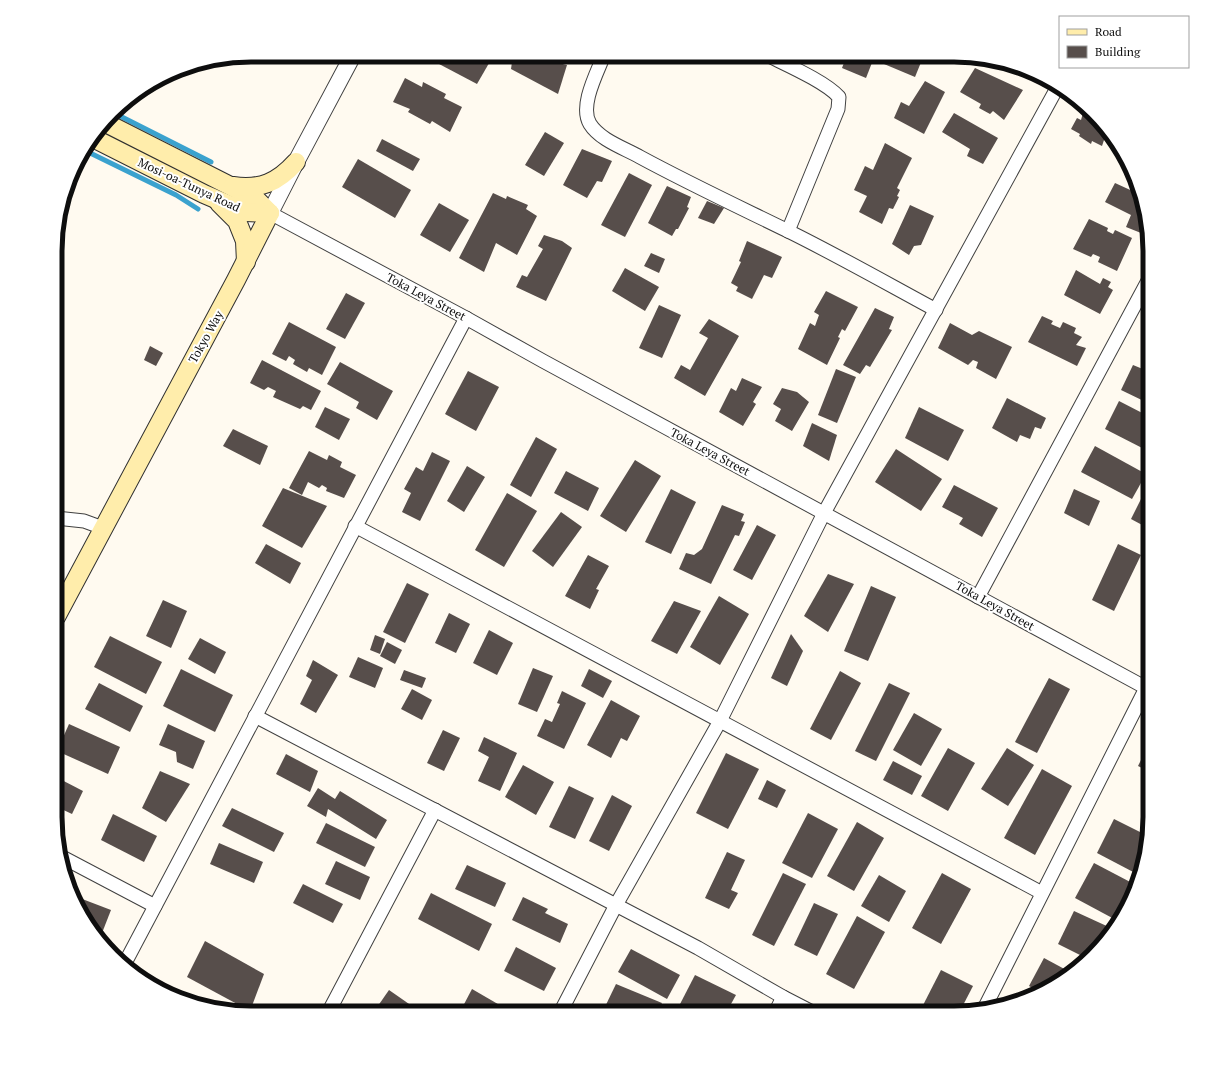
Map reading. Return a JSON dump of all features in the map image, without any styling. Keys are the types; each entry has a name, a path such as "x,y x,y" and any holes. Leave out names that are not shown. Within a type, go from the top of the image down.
{"main road":[{"name":"Mosi-oa-Tunya Road","path":"110,125 256,199 270,213"},
{"name":"Mosi-oa-Tunya Road","path":"98,140 204,194 246,212 270,213"},
{"path":"229,185 244,187 259,186 273,181 286,173 296,162"},
{"path":"204,194 222,205 237,221 245,241 246,262"},
{"name":"Tokyo Way","path":"62,606 246,262 270,213"}],"street":[{"name":"Tokyo Way","path":"270,213 349,62"},
{"path":"601,62 586,107 589,123 595,131 670,173 788,231 936,310"},
{"path":"780,62 821,84 834,92 839,98 838,110 788,231"},
{"path":"564,1006 616,905 720,721 824,513 1055,91"},
{"name":"Toka Leya Street","path":"270,213 466,318 1143,687"},
{"path":"978,597 1143,290"},
{"path":"127,960 466,318"},
{"path":"62,519 84,521 103,528"},
{"path":"355,526 1042,892"},
{"path":"987,1003 1042,892 1143,700"},
{"path":"256,716 698,948 800,1006"},
{"path":"332,1006 435,810"},
{"path":"67,860 155,906"},
{"path":"778,1006 783,997"}],"building":[{"path":"435,62 490,62 477,84"},
{"path":"512,62 554,62 567,65 558,94 511,69"},
{"path":"844,62 872,62 866,78 842,68"},
{"path":"885,62 921,62 915,77 884,64"},
{"path":"975,68 1023,90 1004,120 993,111 990,114 979,108 981,104 960,92"},
{"path":"405,78 422,87 423,82 446,94 444,98 462,107 450,132 432,121 430,124 408,112 410,109 393,102"},
{"path":"925,81 945,92 924,134 894,118 901,102 909,106"},
{"path":"1077,107 1088,117 1105,137 1102,146 1092,141 1091,144 1079,136 1080,134 1071,129 1077,118 1081,120 1083,113"},
{"path":"954,113 998,138 983,164 967,156 970,149 942,132"},
{"path":"545,132 564,143 544,176 525,165"},
{"path":"382,139 420,159 413,171 376,151"},
{"path":"885,143 912,158 897,188 900,190 897,196 899,197 893,209 889,208 882,224 859,212 867,196 854,190 865,166 873,170"},
{"path":"582,149 612,161 602,182 597,181 587,198 563,185"},
{"path":"358,159 411,190 395,218 342,187"},
{"path":"629,173 652,185 625,237 601,225"},
{"path":"1115,183 1133,191 1137,202 1142,234 1126,227 1131,215 1105,202"},
{"path":"667,186 691,197 687,207 689,208 678,229 676,229 672,236 648,223"},
{"path":"493,193 506,199 507,196 528,205 526,209 537,216 517,255 496,243 484,272 459,258"},
{"path":"707,201 724,208 714,224 698,218"},
{"path":"439,203 469,220 450,252 420,235"},
{"path":"910,205 934,216 921,245 914,246 909,255 892,244"},
{"path":"1089,219 1108,228 1107,231 1113,234 1115,230 1132,238 1117,271 1098,262 1100,257 1093,254 1091,257 1073,249"},
{"path":"544,235 562,241 572,248 546,301 516,287 522,275 527,277 543,249 538,246"},
{"path":"747,241 782,257 772,278 764,275 752,299 736,291 738,287 731,283 741,262 739,261"},
{"path":"651,253 665,259 659,273 644,266"},
{"path":"625,268 659,287 645,311 612,291"},
{"path":"1076,270 1100,284 1103,278 1111,282 1108,287 1113,290 1100,314 1064,295"},
{"path":"826,291 858,307 845,331 842,329 838,337 840,338 827,365 798,349 810,323 815,326 819,315 814,312"},
{"path":"346,293 365,303 345,339 326,329"},
{"path":"659,305 681,315 662,358 639,348"},
{"path":"875,308 894,317 889,329 892,330 870,367 866,365 860,374 843,365"},
{"path":"1042,316 1053,321 1051,324 1060,328 1063,322 1076,328 1074,333 1082,337 1076,345 1086,348 1077,366 1028,342"},
{"path":"709,319 739,336 705,396 674,378 681,365 690,370 708,338 699,333"},
{"path":"289,322 336,347 322,375 309,368 307,372 293,364 295,360 289,356 286,361 272,354"},
{"path":"950,323 972,335 979,331 1012,347 996,379 976,368 978,362 973,360 968,365 938,348"},
{"path":"150,346 163,353 156,366 144,360"},
{"path":"262,360 321,391 311,410 303,406 300,409 273,397 276,391 268,387 264,390 250,383"},
{"path":"340,362 393,391 377,420 356,408 359,402 327,384"},
{"path":"1133,365 1143,369 1143,401 1121,390"},
{"path":"836,369 856,377 837,423 818,415"},
{"path":"468,371 499,387 476,431 445,414"},
{"path":"742,378 762,387 753,402 756,404 743,426 719,412 731,388 736,391"},
{"path":"782,388 797,392 809,402 792,431 775,421 781,409 773,404"},
{"path":"1007,398 1046,418 1041,429 1035,427 1030,439 1020,435 1017,442 992,428"},
{"path":"1119,401 1143,413 1143,448 1105,429"},
{"path":"325,407 350,419 339,440 315,427"},
{"path":"919,407 964,430 948,461 905,438"},
{"path":"812,423 837,435 829,461 803,446"},
{"path":"233,429 268,446 260,465 223,446"},
{"path":"536,437 557,449 531,497 510,485"},
{"path":"1095,446 1143,472 1143,479 1132,499 1081,472"},
{"path":"896,449 942,479 921,511 875,482"},
{"path":"309,451 327,460 329,455 342,462 340,467 356,475 344,498 326,491 327,488 322,485 319,488 308,482 302,495 289,488"},
{"path":"432,452 450,461 420,521 402,512 411,493 404,489 416,467 423,471"},
{"path":"635,460 661,476 626,532 600,516"},
{"path":"467,466 485,477 464,512 447,501"},
{"path":"566,471 599,488 588,511 554,493"},
{"path":"954,485 998,508 982,537 959,524 963,518 942,507"},
{"path":"283,488 327,506 302,548 262,526"},
{"path":"671,489 696,502 671,554 645,542"},
{"path":"1074,489 1100,501 1089,526 1064,513"},
{"path":"507,493 537,511 504,567 475,550"},
{"path":"1142,497 1143,525 1131,519"},
{"path":"722,505 744,514 741,521 745,522 739,536 735,535 711,584 679,569 686,553 694,555 702,549"},
{"path":"561,512 582,527 553,567 532,551"},
{"path":"757,525 776,535 752,580 733,570"},
{"path":"266,544 301,563 290,584 255,563"},
{"path":"1118,544 1141,555 1114,611 1092,600"},
{"path":"588,555 609,566 596,589 599,590 590,609 565,596"},
{"path":"828,574 854,584 828,632 804,616"},
{"path":"407,583 429,594 405,643 383,632"},
{"path":"871,586 896,597 868,661 844,651"},
{"path":"719,596 749,614 720,665 690,647"},
{"path":"163,600 187,611 171,648 146,636"},
{"path":"674,601 701,611 677,654 651,641"},
{"path":"449,613 470,624 456,653 435,643"},
{"path":"489,630 513,643 497,675 473,663"},
{"path":"791,634 803,651 787,686 771,678"},
{"path":"375,635 385,639 380,654 370,650"},
{"path":"110,636 162,662 146,694 94,667"},
{"path":"200,638 226,652 215,674 188,659"},
{"path":"387,642 402,650 395,664 380,656"},
{"path":"358,657 383,668 375,688 349,677"},
{"path":"313,660 338,675 316,713 300,704 312,680 306,676"},
{"path":"533,668 553,676 537,712 518,704"},
{"path":"181,669 233,695 215,732 163,706"},
{"path":"589,669 612,681 603,698 581,686"},
{"path":"404,670 426,678 422,688 400,680"},
{"path":"840,671 861,683 831,740 810,729"},
{"path":"1049,678 1070,689 1037,753 1015,742"},
{"path":"99,683 143,706 130,732 85,709"},
{"path":"889,683 910,693 876,761 855,751"},
{"path":"412,689 432,700 422,720 401,709"},
{"path":"562,691 586,703 564,749 537,736 545,719 552,722 560,704 557,703"},
{"path":"611,700 640,716 627,741 621,738 611,758 587,745"},
{"path":"914,713 942,729 921,766 893,750"},
{"path":"69,724 120,747 108,774 62,753 62,740"},
{"path":"168,724 205,741 193,769 177,762 176,752 159,745"},
{"path":"443,730 460,738 444,771 427,763"},
{"path":"484,737 517,753 500,791 478,781 489,757 478,751"},
{"path":"948,748 975,763 948,811 921,796"},
{"path":"1007,748 1034,765 1008,806 981,789"},
{"path":"726,753 759,769 728,829 696,813"},
{"path":"286,754 318,771 310,792 276,774"},
{"path":"1143,756 1143,768 1138,766"},
{"path":"893,761 922,776 912,795 883,780"},
{"path":"523,765 554,782 536,815 505,797"},
{"path":"1042,769 1072,786 1035,855 1004,838"},
{"path":"160,771 190,784 166,822 142,808"},
{"path":"62,780 83,791 72,814 62,809"},
{"path":"767,780 786,790 777,808 758,799"},
{"path":"569,786 594,798 575,839 549,827"},
{"path":"318,788 335,799 340,791 387,820 376,839 328,809 326,817 307,806"},
{"path":"612,795 632,806 609,851 589,841"},
{"path":"232,808 284,833 274,852 222,826"},
{"path":"808,813 838,829 812,878 782,863"},
{"path":"113,814 157,836 144,862 101,840"},
{"path":"1114,819 1142,833 1135,873 1097,853"},
{"path":"857,822 884,838 854,891 827,876"},
{"path":"326,823 375,847 365,867 316,843"},
{"path":"219,843 263,862 254,883 210,864"},
{"path":"727,852 745,860 731,890 738,893 729,909 705,898"},
{"path":"336,861 370,877 360,900 325,884"},
{"path":"1094,863 1131,883 1124,901 1113,919 1075,898"},
{"path":"467,865 506,883 495,907 455,889"},
{"path":"783,873 806,884 774,946 752,935"},
{"path":"942,873 971,889 941,944 912,928"},
{"path":"879,875 906,891 889,922 861,906"},
{"path":"303,884 343,904 333,923 293,903"},
{"path":"431,893 492,924 479,951 418,919"},
{"path":"523,897 548,909 545,913 568,924 560,943 512,920"},
{"path":"80,898 111,910 102,933 87,912"},
{"path":"814,903 838,914 817,956 794,945"},
{"path":"1074,911 1108,927 1082,956 1058,944"},
{"path":"857,916 885,932 854,989 826,974"},
{"path":"205,941 264,974 252,1006 241,1006 187,977"},
{"path":"516,947 556,968 544,991 504,971"},
{"path":"631,949 680,975 667,999 618,972"},
{"path":"1044,958 1065,970 1038,987 1034,989 1029,986"},
{"path":"941,970 973,986 963,1006 923,1006"},
{"path":"695,975 736,995 730,1006 679,1006"},
{"path":"616,984 662,1003 660,1006 605,1006"},
{"path":"472,989 501,1006 463,1006"},
{"path":"389,990 412,1006 378,1006"}],"waterway":[{"path":"119,115 211,162"},
{"path":"89,153 176,195 198,209"}]}
